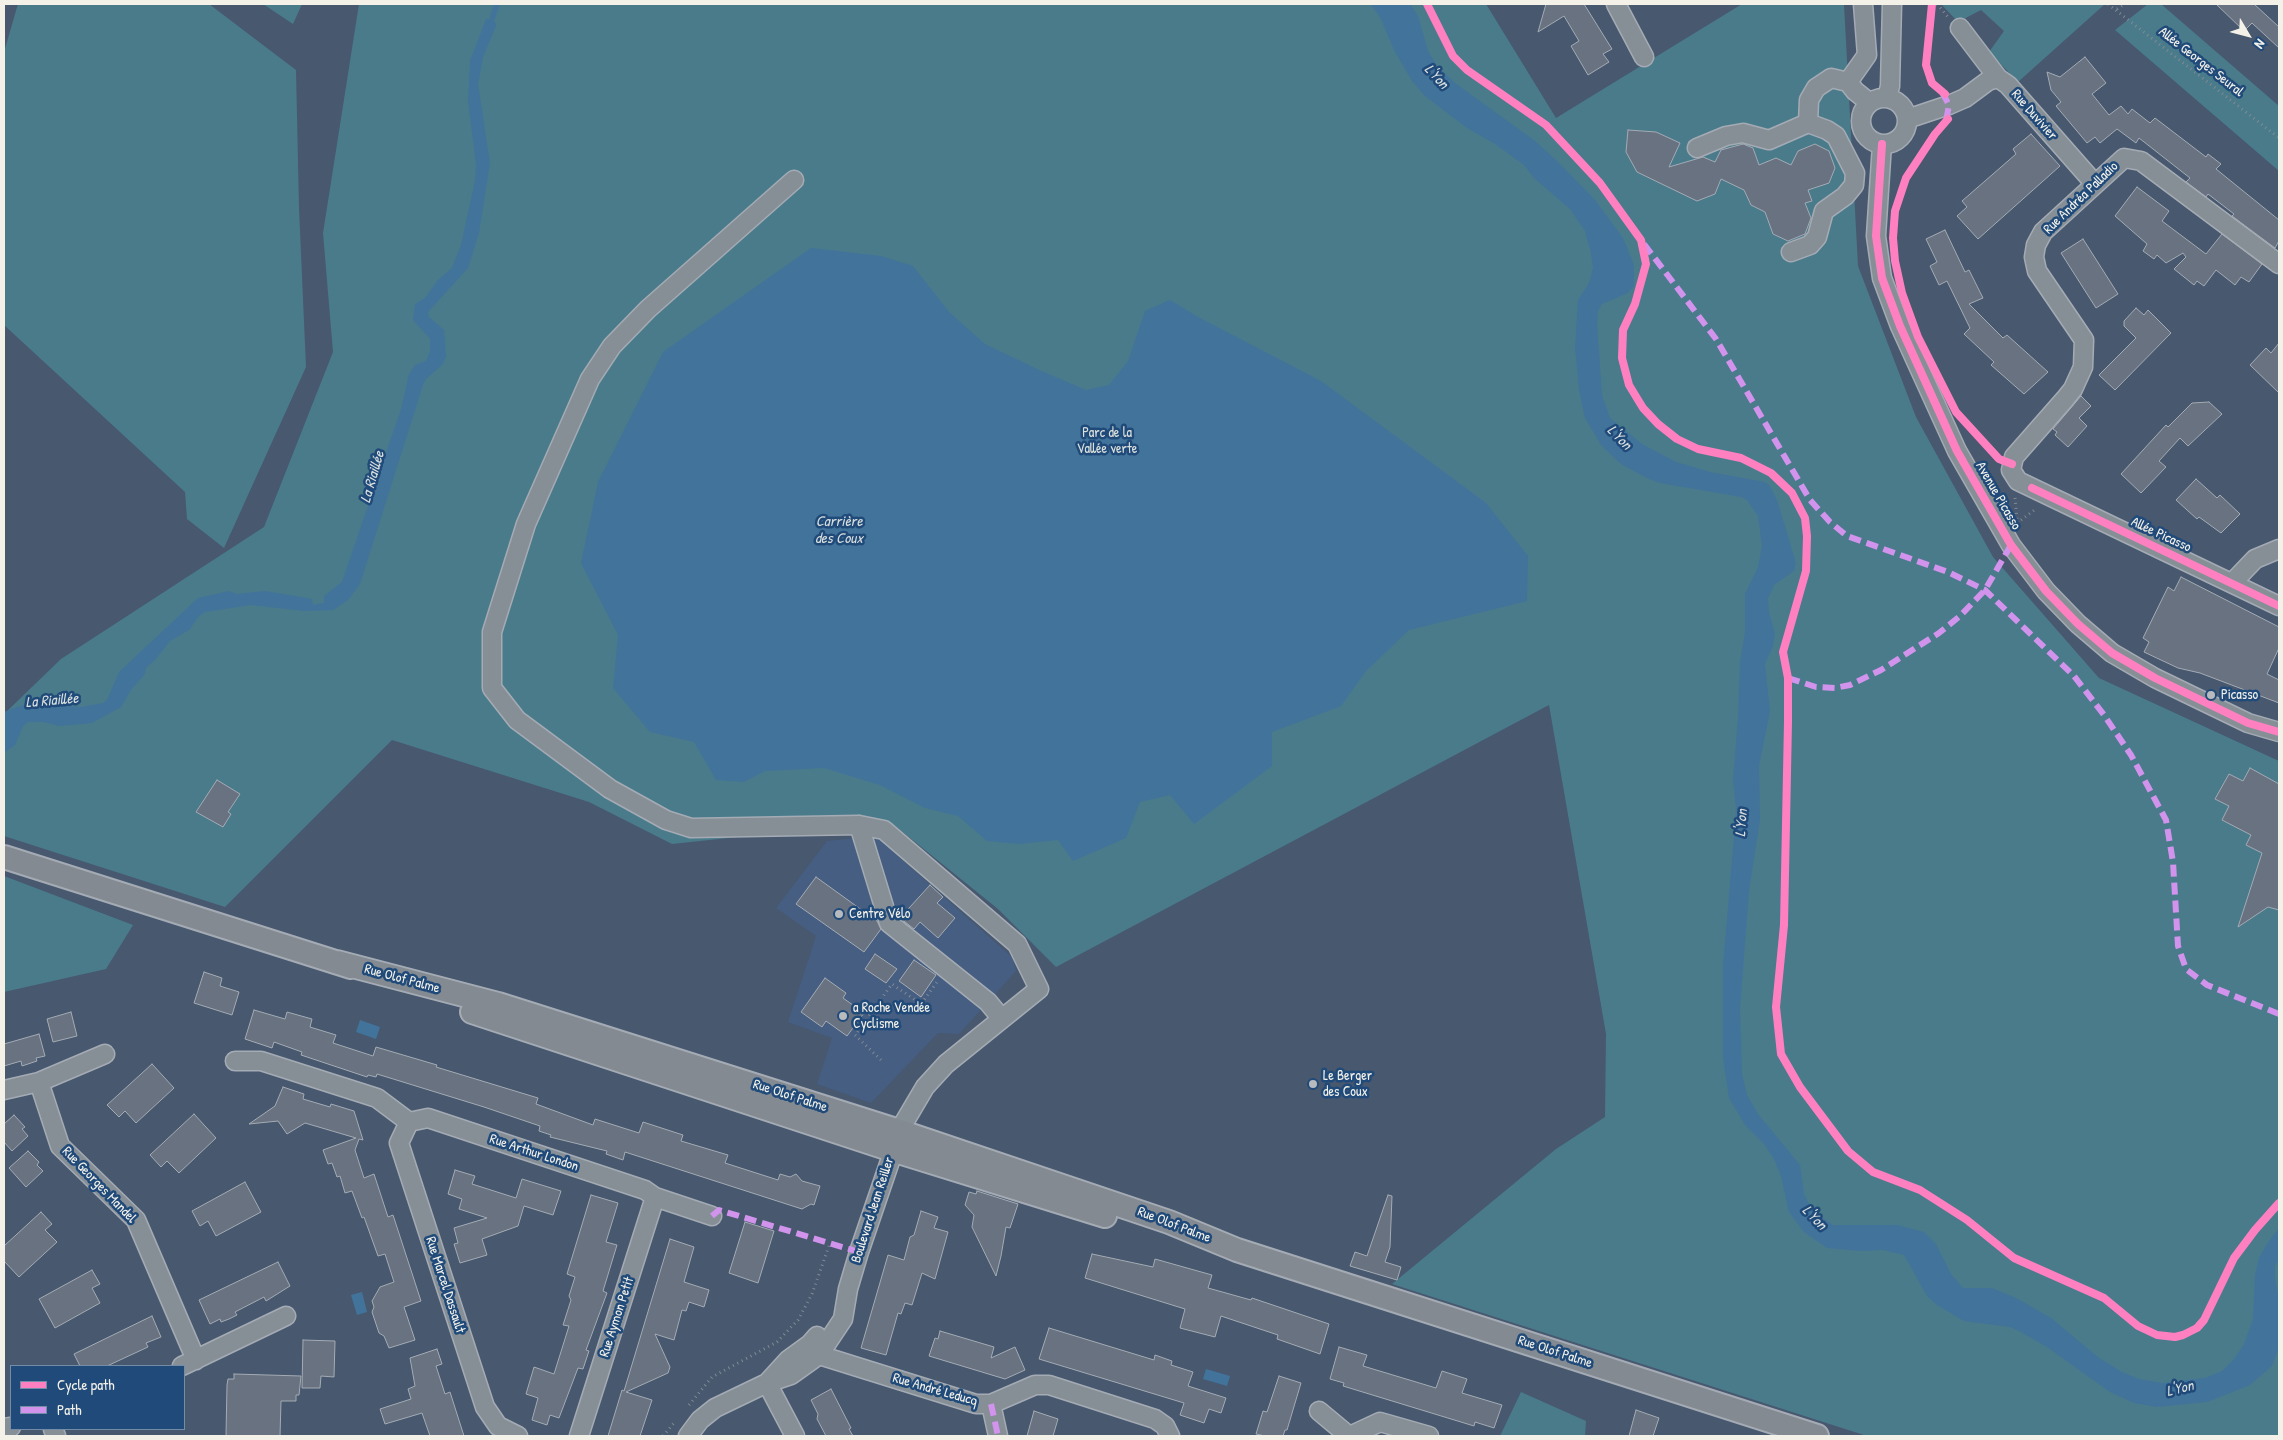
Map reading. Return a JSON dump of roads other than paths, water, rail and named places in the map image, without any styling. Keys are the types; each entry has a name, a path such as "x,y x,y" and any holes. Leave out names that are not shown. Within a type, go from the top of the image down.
{"main road":[{"name":"Rue Olof Palme","path":"4,857 336,962 492,1019 896,1140 1163,1234 1237,1250 1817,1436"}],"street":[{"path":"1616,4 1644,57"},
{"path":"1848,82 1868,55 1863,4"},
{"path":"1887,98 1890,86 1892,4"},
{"path":"1960,28 1998,78"},
{"path":"1808,123 1809,100 1816,88 1831,78 1848,82 1855,91 1870,103"},
{"name":"Rue Duvivier","path":"1907,119 1965,98 1988,81 1998,78 2008,85 2095,184"},
{"path":"1887,98 1895,101 1903,108 1907,119 1906,130 1900,138 1891,143 1882,144 1872,140 1865,133 1861,122 1863,112 1870,103 1878,99 1887,98"},
{"path":"1697,148 1726,136 1743,133 1769,140 1808,123 1827,130 1836,136 1855,173 1854,184 1845,196 1824,211 1817,237 1810,245 1791,252"},
{"name":"Avenue Picasso","path":"1882,144 1876,236 1882,278 1900,326 1957,450 2011,545 2046,591 2078,624 2112,652 2155,678 2248,723 2279,732"},
{"name":"Rue Andréa Palladio","path":"2020,449 2065,399 2083,367 2084,340 2037,271 2034,257 2036,245 2044,232 2124,158 2141,161 2279,264"},
{"path":"794,180 648,309 612,346 590,379 526,524 492,632 492,688 517,720 610,789 666,820 691,828 859,825 889,923 988,1002 1002,1018"},
{"name":"Allée Picasso","path":"2020,449 2012,464 2014,476 2018,481 2279,606"},
{"path":"2232,582 2255,558 2279,549"},
{"name":"Avenue Picasso","path":"2248,723 2279,746"},
{"name":"Boulevard Jean Reiller","path":"688,1436 700,1420 715,1408 767,1383 791,1375 843,1319 848,1289 896,1140 925,1087 946,1064 1039,989 1017,944 884,830 859,825"},
{"path":"4,1090 39,1082 105,1054"},
{"path":"234,1061 261,1060 378,1098 409,1122"},
{"name":"Rue Georges Mandel","path":"39,1082 60,1146 136,1220 189,1363"},
{"name":"Rue Arthur London","path":"409,1122 428,1118 646,1190 655,1197 712,1216"},
{"name":"Rue Marcel Dassault","path":"409,1122 399,1143 485,1407 498,1426 518,1436"},
{"name":"Rue Aymon Petit","path":"579,1436 655,1197"},
{"path":"189,1363 286,1316"},
{"name":"Rue André Leducq","path":"815,1350 976,1404 991,1404 1035,1385 1049,1385 1155,1419 1166,1426 1170,1436"},
{"path":"767,1383 795,1436"},
{"path":"991,1404 998,1436"},
{"path":"1320,1411 1350,1436 1380,1422 1428,1436"}],"water":[{"name":"L'Yon","path":"1370,4 1410,4 1418,16 1428,51 1437,66 1455,83 1535,141 1555,159 1595,200 1623,238 1634,265 1634,286 1628,293 1602,304 1598,311 1597,324 1602,395 1610,418 1642,444 1676,462 1710,472 1765,482 1769,485 1777,500 1796,563 1794,571 1774,585 1768,599 1769,612 1775,634 1773,646 1765,664 1770,711 1759,766 1760,820 1749,891 1740,1008 1742,1074 1747,1095 1758,1114 1800,1165 1804,1194 1812,1210 1833,1225 1897,1225 1924,1232 1936,1244 1951,1274 1963,1288 1992,1288 2016,1298 2051,1318 2099,1358 2122,1372 2139,1379 2162,1383 2205,1378 2222,1371 2234,1359 2244,1344 2253,1319 2255,1275 2259,1258 2279,1228 2279,1259 2275,1266 2275,1277 2279,1300 2279,1347 2272,1366 2250,1385 2207,1402 2156,1407 2134,1403 2110,1392 2047,1347 2019,1331 2010,1327 1964,1321 1937,1305 1927,1296 1904,1255 1883,1250 1860,1251 1827,1248 1804,1232 1789,1212 1781,1176 1774,1159 1764,1144 1745,1125 1729,1098 1723,1058 1723,966 1736,808 1733,780 1740,662 1745,632 1745,594 1758,567 1762,546 1758,516 1747,500 1741,497 1660,483 1649,479 1621,464 1601,445 1585,418 1579,390 1575,347 1578,300 1589,283 1593,268 1585,231 1570,209 1534,178 1524,165 1495,144 1467,128 1425,96 1412,81 1394,50 1380,17"},
{"path":"486,19 496,23 496,26 483,57 478,84 490,163 479,233 468,268 428,312 429,317 444,330 446,357 442,365 426,379 423,385 360,584 348,600 333,610 304,611 251,605 205,612 199,616 189,630 170,641 146,668 145,674 131,690 121,707 92,723 60,726 43,722 28,722 23,726 15,745 4,753 4,712 20,706 36,704 81,707 103,703 107,700 119,672 198,598 229,591 237,594 265,591 312,599 313,605 324,603 324,596 342,582 401,409 409,374 415,365 426,361 430,351 430,339 413,320 415,304 425,298 438,280 452,268 461,245 475,181 476,165 468,101 470,61"},
{"name":"Carrière des Coux","path":"811,248 881,256 913,266 949,312 985,344 1086,390 1109,385 1128,361 1145,311 1170,300 1198,317 1321,381 1486,503 1528,556 1527,601 1409,630 1366,671 1341,706 1272,732 1272,766 1194,824 1170,795 1140,802 1126,838 1073,861 1058,840 1019,844 987,841 958,816 925,808 880,785 824,768 765,771 744,782 716,780 694,742 650,732 613,688 618,635 581,563 598,482 663,352"},
{"path":"360,1020 380,1027 376,1039 356,1032"},
{"path":"362,1292 367,1312 357,1315 351,1295"},
{"path":"1206,1369 1230,1376 1227,1386 1203,1379"}],"waterway":[{"name":"La Riaillée","path":"489,28 497,4"}],"place":[{"name":"Picasso","path":"2211,695"},
{"name":"Centre Vélo","path":"839,914"},
{"name":"a Roche Vendée Cyclisme","path":"843,1016"},
{"name":"Le Berger des Coux","path":"1313,1084"}],"park label":[{"name":"Parc de la Vallée verte","path":"1107,442"}]}
